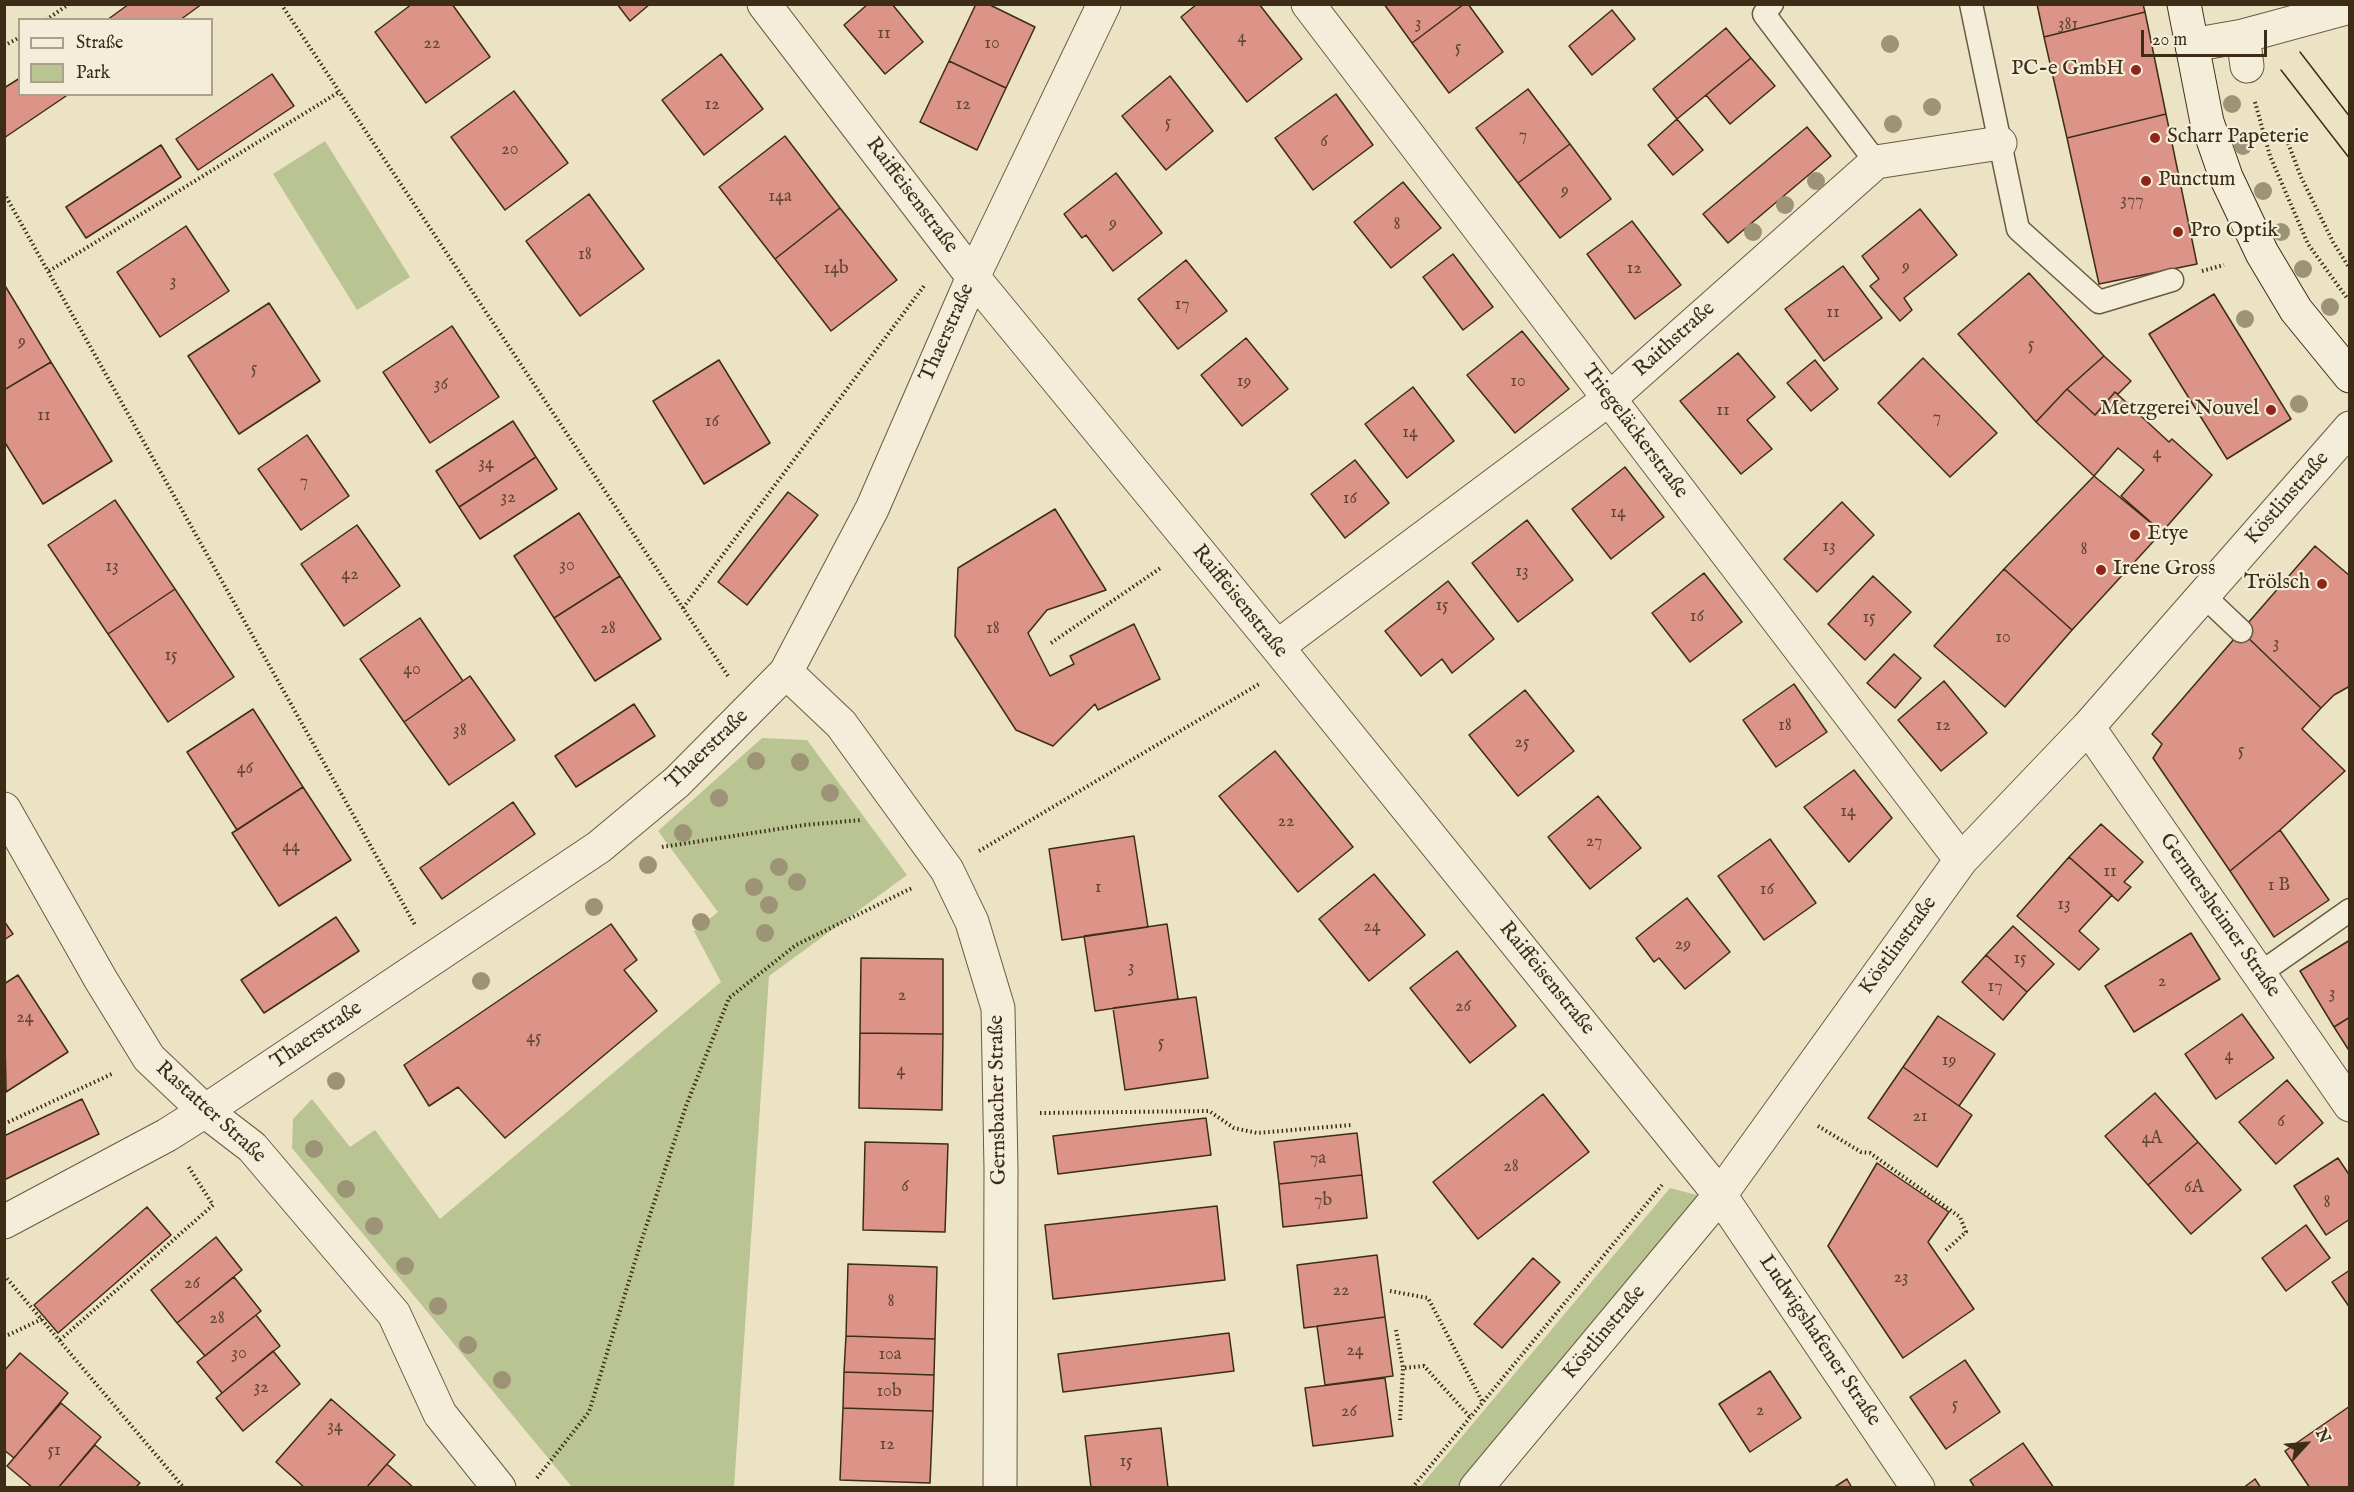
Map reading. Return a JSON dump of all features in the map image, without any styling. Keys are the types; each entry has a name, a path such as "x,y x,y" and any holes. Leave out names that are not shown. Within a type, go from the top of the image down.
{"street":[{"name":"Raiffeisenstraße","path":"764,4 973,277 1284,656 1720,1195"},
{"name":"Thaerstraße","path":"4,1222 167,1135 205,1112 599,847 677,782 786,672 872,508 973,277 1104,4"},
{"name":"Triegeläckerstraße","path":"1308,4 1961,860"},
{"path":"2184,4 2207,122 2230,187 2262,254 2296,310 2349,376"},
{"path":"2192,45 2245,51 2349,7"},
{"path":"1876,162 2000,143"},
{"name":"Raithstraße","path":"1284,656 1609,399 1876,162"},
{"name":"Köstlinstraße","path":"1476,1488 1720,1195 1961,860 2088,727 2349,428"},
{"name":"Gernsbacher Straße","path":"786,672 841,724 947,870 972,922 998,1008 1000,1488"},
{"name":"Germersheimer Straße","path":"2088,727 2349,1105"},
{"name":"Rastatter Straße","path":"4,809 101,980 149,1058 205,1112 252,1147 394,1314 440,1414 499,1488"},
{"name":"Ludwigshafener Straße","path":"1720,1195 1918,1488"}],"lane":[{"path":"1971,4 2018,229 2099,302 2172,280"},
{"path":"1768,9 1876,162"},
{"path":"2204,596 2241,631"},
{"path":"2259,974 2349,910"}],"path":[{"path":"49,18 69,4"},
{"path":"281,4 750,710"},
{"path":"4,46 18,38"},
{"path":"2245,51 2249,83 2274,166 2308,244 2349,298"},
{"path":"49,271 339,92"},
{"path":"2285,135 2301,177 2349,269"},
{"path":"4,193 434,958"},
{"path":"683,608 952,249"},
{"path":"1051,643 1193,546"},
{"path":"537,1479 589,1412 640,1245 686,1106 729,998 796,945 947,870 1284,656"},
{"path":"658,848 804,825 908,815"},
{"path":"1000,1113 1209,1111 1234,1128 1257,1133 1351,1125"},
{"path":"1828,1133 1861,1152 1870,1153 1960,1217 1966,1232 1944,1252"},
{"path":"1412,1488 1667,1179 1720,1195"},
{"path":"4,1275 184,1488"},
{"path":"1390,1291 1428,1298 1483,1402"},
{"path":"4,1337 42,1319"},
{"path":"1396,1330 1403,1368 1400,1420"},
{"path":"1403,1368 1424,1366 1470,1417"}],"green space":[{"path":"325,141 410,277 357,310 273,174"},
{"path":"762,738 807,740 907,875 769,976 734,1487 572,1487 292,1148 293,1119 312,1099 350,1147 375,1130 440,1219 721,982 694,931 718,912 658,831"},
{"path":"1670,1188 1708,1198 1462,1487 1419,1488"}],"building":[{"path":"129,4 202,4 183,18 110,18"},
{"path":"412,4 452,4 490,57 426,103 375,32"},
{"path":"617,4 650,4 630,21"},
{"path":"868,4 892,4 923,42 885,74 844,25"},
{"path":"976,4 988,4 1035,27 1006,88 949,61"},
{"path":"1197,4 1259,4 1302,59 1247,102 1181,17"},
{"path":"1384,4 1464,4 1412,43"},
{"path":"1464,4 1468,4 1503,52 1449,93 1412,43"},
{"path":"2037,4 2143,4 2145,12 2044,37"},
{"path":"1612,10 1635,39 1592,75 1569,46"},
{"path":"2145,12 2166,114 2067,138 2044,37"},
{"path":"1726,28 1751,58 1677,119 1653,89"},
{"path":"721,54 763,109 704,155 662,100"},
{"path":"1751,58 1775,86 1730,124 1706,95"},
{"path":"949,61 1006,88 977,150 920,122"},
{"path":"272,74 294,106 198,170 176,139"},
{"path":"1170,76 1213,131 1166,170 1122,116"},
{"path":"18,79 18,96 66,96 4,138 4,88"},
{"path":"1528,89 1570,144 1518,183 1476,128"},
{"path":"514,91 568,163 505,210 451,137"},
{"path":"1336,94 1373,145 1313,190 1275,138"},
{"path":"2166,114 2197,264 2099,284 2067,138"},
{"path":"1677,119 1703,150 1673,175 1648,145"},
{"path":"1807,127 1831,156 1728,243 1703,214"},
{"path":"785,136 840,208 775,259 719,187"},
{"path":"1570,144 1611,199 1560,238 1518,183"},
{"path":"161,145 181,177 86,238 66,207"},
{"path":"1116,173 1162,233 1113,271 1086,235 1082,238 1064,214"},
{"path":"1403,182 1441,228 1391,268 1354,222"},
{"path":"589,194 644,269 580,316 526,241"},
{"path":"840,208 897,280 831,331 775,259"},
{"path":"1920,209 1957,255 1904,298 1912,310 1900,321 1870,286 1879,279 1862,256"},
{"path":"1632,221 1681,285 1635,319 1587,254"},
{"path":"186,226 229,291 160,337 117,272"},
{"path":"1453,254 1493,307 1463,330 1423,277"},
{"path":"1186,260 1227,311 1178,349 1138,299"},
{"path":"1843,266 1882,318 1824,361 1785,309"},
{"path":"2029,273 2104,356 2067,389 2036,422 1958,334"},
{"path":"4,284 51,362 4,390"},
{"path":"2214,294 2291,419 2227,459 2149,334"},
{"path":"269,303 320,381 239,434 188,356"},
{"path":"452,326 499,397 430,443 383,372"},
{"path":"1522,331 1569,389 1515,433 1467,375"},
{"path":"1246,338 1288,389 1242,426 1201,375"},
{"path":"1738,353 1775,397 1747,420 1772,449 1741,474 1680,401"},
{"path":"2104,356 2131,381 2118,394 2115,392 2095,415 2067,389"},
{"path":"1923,358 1997,433 1950,477 1878,403"},
{"path":"719,360 770,443 704,484 653,401"},
{"path":"1815,360 1838,389 1811,411 1787,383"},
{"path":"51,362 112,461 43,504 4,441 4,390"},
{"path":"1413,387 1454,441 1407,478 1365,424"},
{"path":"2067,389 2095,415 2115,392 2169,442 2172,439 2212,475 2162,532 2121,496 2144,470 2118,448 2094,476 2036,422"},
{"path":"513,421 536,457 459,507 436,471"},
{"path":"307,435 349,496 301,530 258,469"},
{"path":"536,457 557,489 480,539 459,507"},
{"path":"1355,460 1389,503 1345,538 1311,494"},
{"path":"1625,467 1664,517 1611,559 1572,509"},
{"path":"2094,476 2162,532 2072,630 2004,569"},
{"path":"788,492 818,515 747,605 718,582"},
{"path":"115,500 175,589 108,634 48,545"},
{"path":"1842,502 1874,535 1817,592 1784,559"},
{"path":"1055,509 1106,590 1047,610 1028,633 1050,676 1074,664 1070,656 1134,624 1160,679 1098,710 1095,704 1053,746 1016,730 955,636 958,568"},
{"path":"579,513 620,576 554,618 514,556"},
{"path":"1527,520 1573,580 1518,622 1472,563"},
{"path":"357,525 400,586 344,626 301,564"},
{"path":"2315,546 2350,576 2350,686 2334,695 2321,708 2241,631"},
{"path":"2004,569 2072,630 2005,707 1934,646"},
{"path":"1704,573 1742,622 1690,662 1652,613"},
{"path":"620,576 661,639 595,681 554,618"},
{"path":"1873,576 1911,612 1865,660 1828,624"},
{"path":"1448,581 1494,639 1452,673 1442,659 1421,676 1385,631"},
{"path":"175,589 234,677 168,722 108,634"},
{"path":"420,618 463,681 404,722 360,659"},
{"path":"2241,631 2321,708 2302,729 2345,771 2280,830 2230,871 2153,758 2162,744 2152,734"},
{"path":"1894,654 1921,678 1895,708 1867,683"},
{"path":"470,676 515,740 449,785 404,722"},
{"path":"1944,681 1987,733 1941,771 1898,720"},
{"path":"1794,684 1827,732 1776,767 1743,720"},
{"path":"1525,690 1574,751 1518,796 1469,735"},
{"path":"634,704 655,736 576,787 555,756"},
{"path":"253,709 303,787 237,830 187,752"},
{"path":"1275,751 1353,847 1298,892 1219,796"},
{"path":"1854,770 1892,818 1849,862 1804,807"},
{"path":"303,787 351,860 279,906 232,833"},
{"path":"1598,796 1641,848 1590,889 1548,837"},
{"path":"513,802 535,834 442,899 420,868"},
{"path":"2101,824 2143,862 2124,882 2131,887 2118,901 2069,857"},
{"path":"2280,830 2329,900 2274,937 2230,871"},
{"path":"1134,836 1148,927 1062,940 1049,849"},
{"path":"1770,839 1816,903 1764,940 1718,876"},
{"path":"2069,857 2112,895 2079,931 2099,949 2079,970 2017,916"},
{"path":"1374,874 1425,935 1369,981 1319,919"},
{"path":"1687,898 1730,952 1685,989 1659,958 1654,962 1636,938"},
{"path":"336,917 359,951 264,1013 241,980"},
{"path":"4,921 13,934 4,940"},
{"path":"611,924 637,960 624,970 657,1011 505,1138 458,1087 429,1106 404,1065"},
{"path":"1167,924 1178,999 1095,1011 1084,936"},
{"path":"2013,926 2054,964 2027,992 1986,955"},
{"path":"2191,933 2220,979 2134,1032 2105,986"},
{"path":"2350,940 2350,1017 2334,1027 2300,971"},
{"path":"1457,951 1516,1026 1470,1063 1410,988"},
{"path":"1986,955 2027,992 2003,1020 1962,982"},
{"path":"861,958 943,959 943,1034 860,1033"},
{"path":"18,975 68,1052 6,1092 4,984"},
{"path":"1196,997 1208,1078 1125,1090 1113,1008"},
{"path":"2242,1014 2274,1058 2216,1099 2185,1054"},
{"path":"1938,1016 1995,1054 1959,1106 1903,1067"},
{"path":"2350,1017 2350,1052 2334,1027"},
{"path":"860,1033 943,1034 942,1110 859,1108"},
{"path":"1903,1067 1972,1115 1937,1167 1868,1118"},
{"path":"2287,1080 2323,1123 2276,1164 2239,1122"},
{"path":"2155,1093 2198,1142 2148,1185 2105,1136"},
{"path":"1543,1094 1589,1152 1478,1239 1433,1182"},
{"path":"82,1099 99,1134 4,1180 4,1136"},
{"path":"1206,1118 1211,1155 1058,1174 1053,1136"},
{"path":"1357,1133 1362,1175 1279,1184 1274,1142"},
{"path":"865,1142 948,1144 945,1232 863,1230"},
{"path":"2198,1142 2241,1190 2191,1234 2148,1185"},
{"path":"2338,1158 2350,1176 2350,1219 2326,1235 2294,1186"},
{"path":"1877,1163 1949,1212 1928,1242 1974,1309 1903,1358 1828,1246"},
{"path":"1362,1175 1367,1218 1283,1227 1279,1184"},
{"path":"1217,1206 1225,1280 1053,1299 1045,1225"},
{"path":"147,1207 171,1235 58,1333 34,1305"},
{"path":"2306,1225 2330,1258 2286,1291 2262,1258"},
{"path":"216,1237 242,1270 177,1323 151,1290"},
{"path":"1377,1255 1385,1317 1304,1328 1297,1265"},
{"path":"1533,1258 1560,1282 1502,1348 1474,1324"},
{"path":"848,1264 937,1267 935,1339 846,1336"},
{"path":"2350,1270 2350,1308 2332,1282"},
{"path":"234,1277 261,1311 205,1356 177,1323"},
{"path":"256,1315 280,1346 222,1393 197,1362"},
{"path":"1385,1317 1393,1376 1325,1385 1317,1326"},
{"path":"1229,1333 1234,1371 1063,1392 1058,1354"},
{"path":"846,1336 935,1339 934,1375 844,1372"},
{"path":"273,1351 300,1384 243,1431 216,1398"},
{"path":"20,1353 68,1393 14,1458 4,1450 4,1371"},
{"path":"1965,1360 2000,1412 1946,1449 1910,1397"},
{"path":"1770,1371 1801,1418 1750,1452 1719,1404"},
{"path":"844,1372 934,1375 933,1411 843,1408"},
{"path":"1385,1378 1393,1436 1313,1446 1305,1388"},
{"path":"331,1399 395,1455 366,1488 305,1488 276,1462"},
{"path":"61,1403 101,1437 58,1488 33,1488 7,1466"},
{"path":"2350,1406 2350,1488 2310,1488 2285,1451"},
{"path":"843,1408 933,1411 930,1483 840,1480"},
{"path":"1161,1428 1168,1488 1091,1488 1085,1436"},
{"path":"2023,1443 2054,1488 1975,1488 1970,1480"},
{"path":"95,1445 140,1483 135,1488 58,1488"},
{"path":"387,1464 414,1488 366,1488"},
{"path":"1847,1479 1852,1488 1833,1488"},
{"path":"2255,1479 2261,1488 2243,1488"}],"tram line":[{"path":"2300,52 2350,117"},
{"path":"2281,70 2350,159"}],"place":[{"name":"PC-e GmbH","path":"2136,70"},
{"name":"Scharr Papeterie","path":"2155,138"},
{"name":"Punctum","path":"2146,181"},
{"name":"Pro Optik","path":"2178,232"},
{"name":"Metzgerei Nouvel","path":"2271,410"},
{"name":"Etye","path":"2135,535"},
{"name":"Irene Gross","path":"2101,570"},
{"name":"Trölsch","path":"2322,584"}]}
